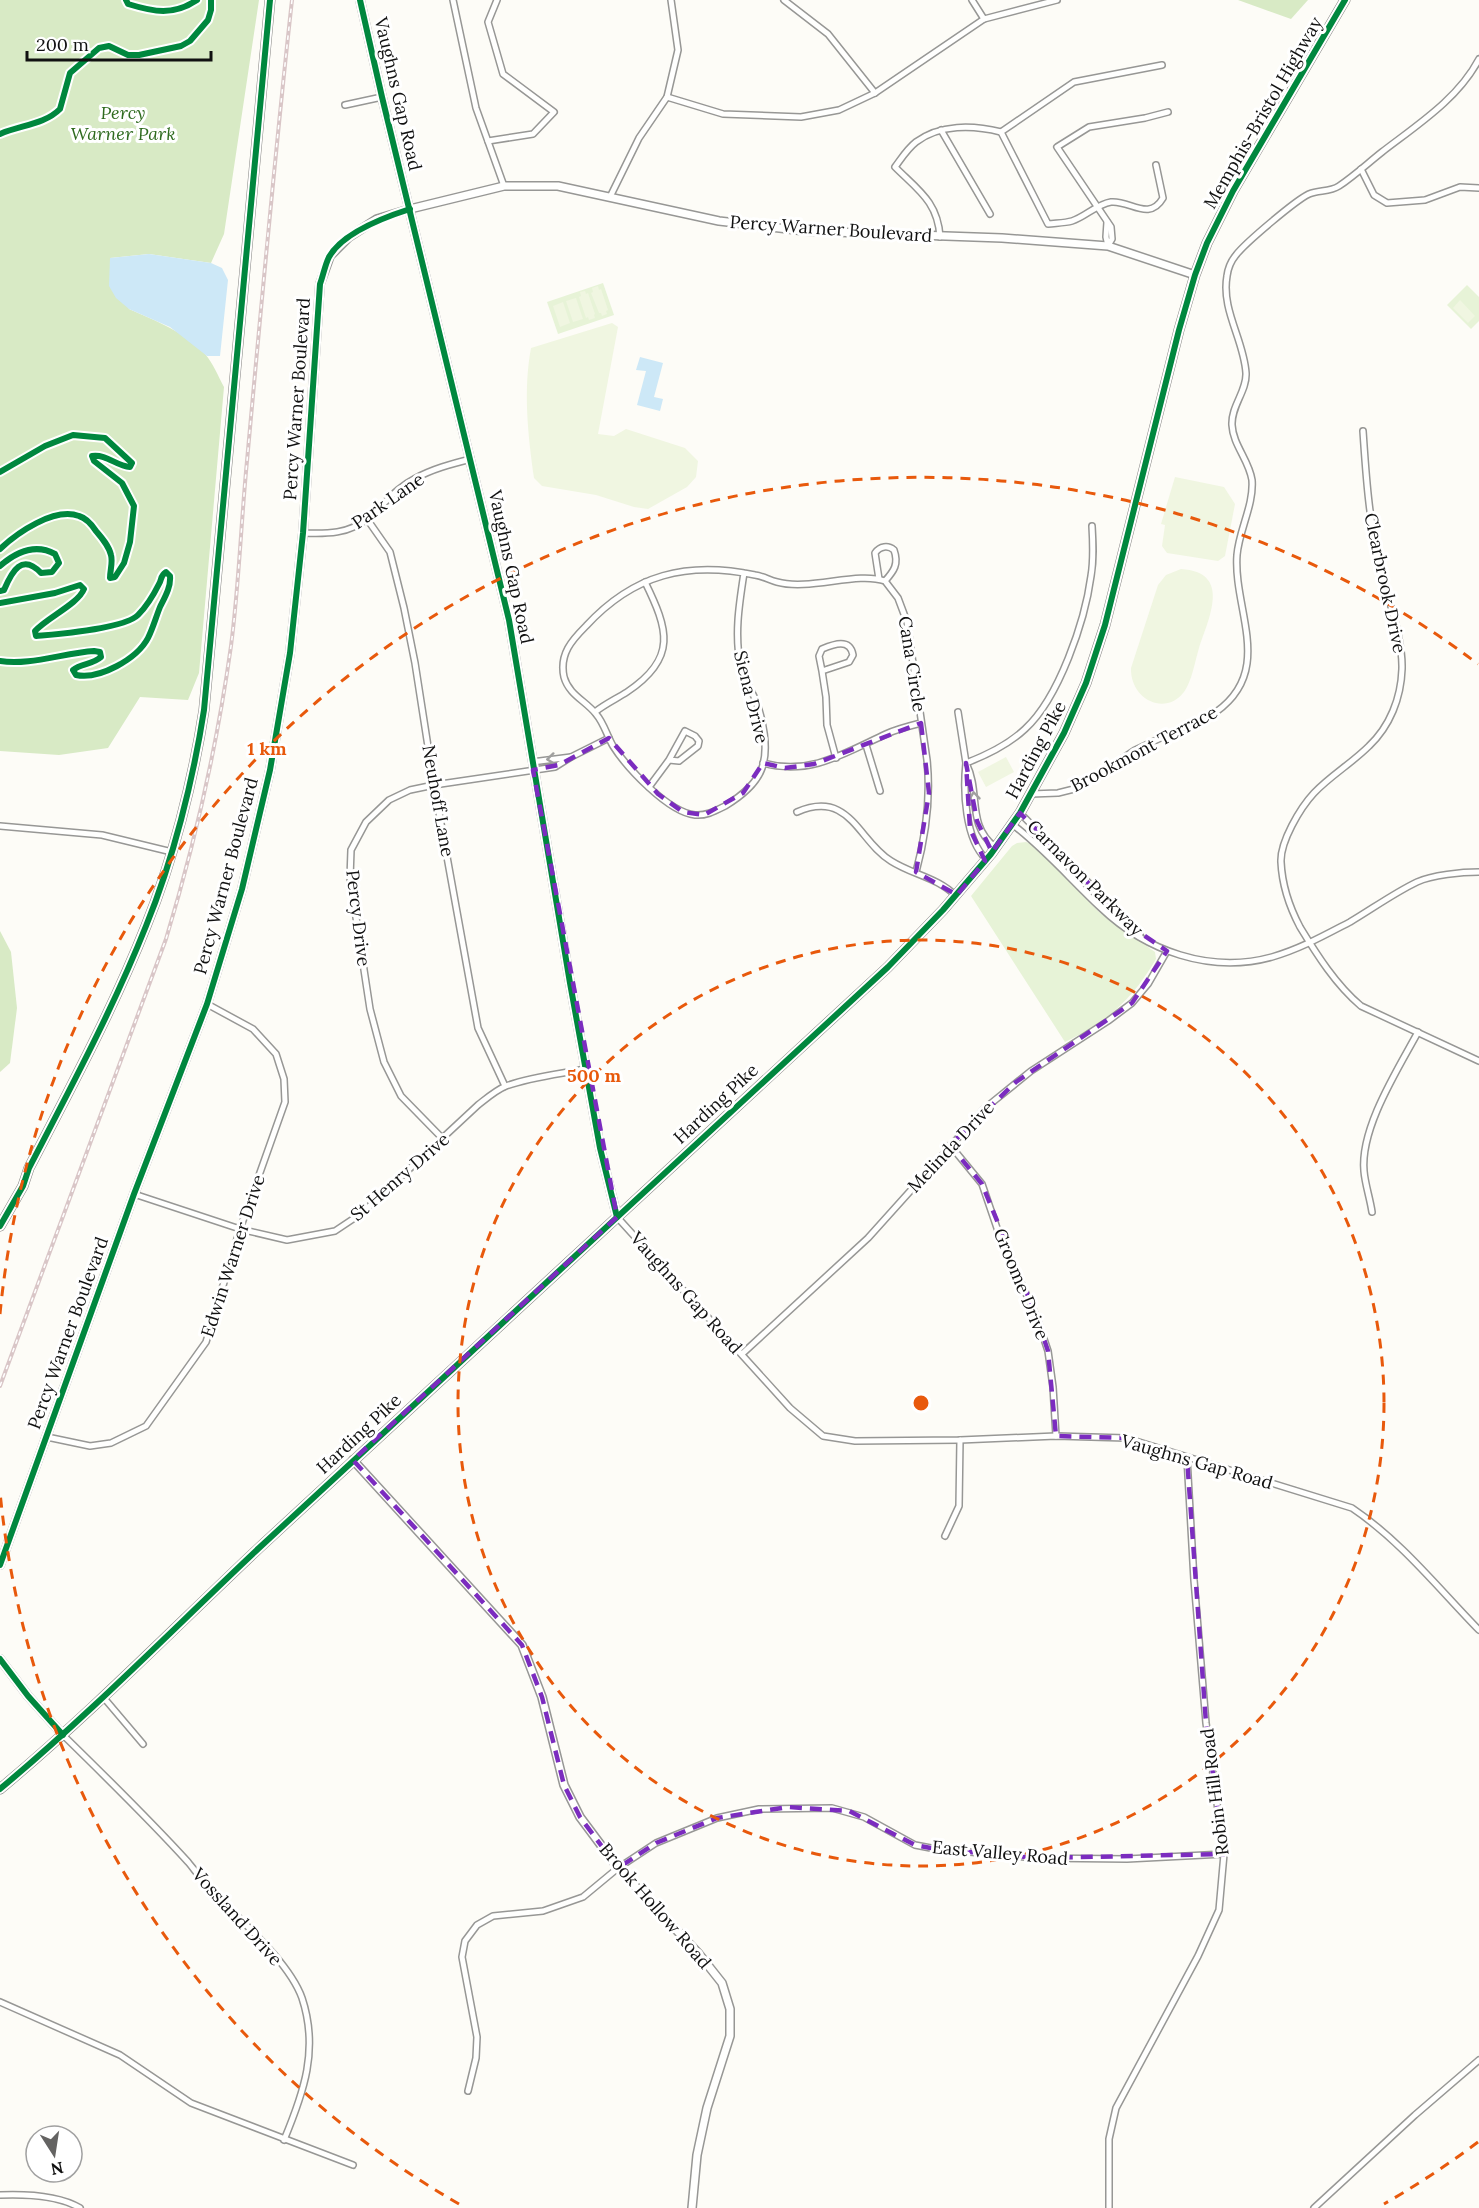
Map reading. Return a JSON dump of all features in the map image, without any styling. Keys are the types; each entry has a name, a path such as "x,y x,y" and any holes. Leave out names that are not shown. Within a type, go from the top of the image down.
{"main road":[{"path":"0,1226 23,1186 29,1168 121,987 148,924 172,852 200,739 270,0"},
{"name":"Memphis-Bristol Highway","path":"1195,275 1233,191 1345,0"},
{"name":"Harding Pike","path":"0,1789 104,1698 195,1608 888,967 956,896 986,859 1020,813 1072,716 1100,641 1195,275"}],"street":[{"name":"Vaughns Gap Road","path":"360,0 509,620 585,1069 617,1217 790,1408 823,1436 855,1441 1056,1436 1126,1438 1352,1508 1376,1524 1395,1541 1479,1630"},
{"path":"453,0 476,108 504,186"},
{"path":"488,141 533,134 554,112 502,74 488,22 497,0"},
{"path":"610,197 639,138 667,97 678,50 671,0"},
{"path":"784,0 828,33 875,93"},
{"path":"972,0 984,19"},
{"path":"667,97 723,114 801,117 839,110 875,93 984,19 1057,0"},
{"name":"Brookmont Terrace","path":"1031,794 1064,792 1082,786 1129,753 1216,712 1238,689 1246,667 1248,641 1238,576 1238,553 1252,482 1232,426 1246,371 1227,298 1228,272 1231,262 1241,249 1297,202 1310,194 1335,189 1449,98 1463,84 1479,59"},
{"path":"940,237 939,221 931,202 895,167 918,140 941,130 973,126 1001,132 1074,82 1162,65"},
{"path":"345,105 382,97"},
{"path":"1108,245 1112,239 1111,227 1058,147 1089,127 1168,112"},
{"path":"941,130 990,214"},
{"path":"1001,132 1048,224 1072,221 1110,202 1143,210 1160,204 1163,198 1156,165"},
{"path":"1361,169 1374,195 1388,203 1425,200 1460,187 1479,188"},
{"name":"Percy Warner Boulevard","path":"0,1565 134,1194 207,1004 242,889 270,770 290,653 303,533 320,284 330,256 349,237 378,219 410,209 504,186 558,186 719,221 805,231 1002,238 1108,245 1195,275"},
{"name":"Clearbrook Drive","path":"1363,431 1366,486 1372,530 1395,621 1402,667 1397,703 1370,746 1315,792 1301,809 1287,837 1281,860 1285,884 1293,914 1310,943 1339,983 1361,1006 1479,1061"},
{"name":"Park Lane","path":"303,533 327,534 349,529 367,519 389,497 413,479 440,466 471,459"},
{"name":"Neuhoff Lane","path":"367,519 390,552 416,663 434,785 478,1028 505,1086"},
{"path":"966,763 991,752 1024,731 1052,692 1074,645 1087,600 1093,563 1092,526"},
{"path":"645,582 661,616 664,646 654,665 646,674 629,690 595,712 574,694 566,682 563,668 565,654 572,641 602,609 625,592 645,582 669,573 693,570 744,573 777,582 795,584 882,580 894,571 896,563 895,551 890,547 880,548 876,553 882,580"},
{"name":"Siena Drive","path":"595,712 617,751 649,787 683,812 696,815 707,814 743,794 755,781 764,763 764,743 759,711 742,674 739,657 738,612 744,573"},
{"name":"Cana Circle","path":"764,763 778,767 801,767 836,758 890,732 921,723 906,614 898,598 882,580"},
{"path":"822,671 849,662 853,655 850,647 842,644 822,649 819,656 826,697 827,725 836,758"},
{"path":"958,712 966,763 965,786 970,830 977,848 986,859"},
{"path":"916,872 926,827 929,793 921,723"},
{"path":"649,787 669,760 685,731 695,736 699,742 696,748 678,762 669,760"},
{"path":"532,762 571,757 609,738"},
{"path":"866,745 880,791"},
{"name":"Percy Drive","path":"443,1139 402,1096 384,1062 370,1009 350,878 351,850 366,822 389,800 410,790 555,766 571,757"},
{"path":"966,763 971,774 980,828 984,838 995,847"},
{"path":"797,812 820,808 842,812 853,820 885,857 898,866 944,885 956,896"},
{"name":"Carnavon Parkway","path":"1020,813 1126,922 1151,943"},
{"name":"Carnavon Parkway","path":"1012,824 1034,840 1101,909 1129,931 1167,951 1195,960 1232,963 1273,957 1310,943 1418,881 1465,872 1479,872"},
{"path":"0,826 102,835 172,852"},
{"name":"Melinda Drive","path":"742,1354 860,1245 984,1109 1016,1082 1127,1007 1148,984 1167,951"},
{"name":"Edwin Warner Drive","path":"47,1437 90,1446 111,1443 146,1426 206,1342 240,1229 285,1102 284,1078 276,1054 253,1029 207,1004"},
{"path":"1372,1212 1364,1170 1364,1152 1377,1109 1418,1032"},
{"name":"St Henry Drive","path":"134,1194 240,1229 286,1240 335,1231 362,1213 478,1105 505,1086 585,1069"},
{"name":"Groome Drive","path":"950,1145 982,1184 999,1234 1037,1318 1048,1351 1056,1436"},
{"path":"945,1536 959,1506 960,1440"},
{"name":"Robin Hill Road","path":"1109,2208 1109,2139 1116,2108 1198,1956 1219,1910 1224,1854 1206,1723 1187,1458"},
{"name":"Brook Hollow Road","path":"353,1461 522,1645 542,1697 564,1785 580,1816 618,1868 699,1954 722,1983 730,2009 730,2036 707,2108 697,2155 692,2208"},
{"path":"0,1659 28,1696 63,1735"},
{"path":"104,1698 143,1744"},
{"name":"Vossland Drive","path":"63,1735 187,1862 292,1979 302,1998 309,2030 310,2058 297,2108 284,2140"},
{"name":"East Valley Road","path":"468,2091 476,2058 477,2037 462,1957 467,1938 477,1925 493,1916 543,1911 583,1897 618,1868 656,1843 717,1818 759,1809 831,1808 849,1811 866,1818 915,1845 936,1849 1037,1858 1127,1859 1224,1854"},
{"path":"0,2002 107,2048 191,2103 353,2165"},
{"path":"1314,2208 1479,2060"},
{"path":"0,2195 18,2194 40,2197 73,2204 80,2208"}],"highlighted area":[{"path":"921,723 929,793 916,872 957,895 985,861 970,829 966,763 977,821 992,852 1020,813 1130,926 1167,951 1132,1003 1016,1082 950,1145 982,1184 1037,1318 1048,1351 1056,1436 1126,1438 1187,1458 1206,1723 1224,1854 1037,1858 936,1849 915,1845 849,1811 788,1807 717,1818 656,1843 618,1868 580,1817 564,1785 542,1697 522,1645 353,1460 617,1217 533,770 559,765 609,738 658,794 683,812 704,815 743,793 763,763 785,768 814,764"}],"green space":[{"name":"Percy Warner Park","path":"0,0 259,0 224,234 211,263 149,254 110,258 129,309 170,328 197,346 210,361 224,387 199,673 188,700 140,697 108,748 59,755 0,751"},
{"path":"1238,0 1308,0 1291,19"},
{"path":"603,283 614,315 558,334 547,302"},
{"path":"1467,285 1479,297 1479,321 1471,329 1447,305"},
{"path":"598,286 608,310 607,314 602,316 591,293 592,288"},
{"path":"585,291 586,294 588,293 595,314 595,318 589,320 588,317 586,318 579,297 580,292"},
{"path":"576,298 583,319 573,322 566,301"},
{"path":"1460,300 1475,316 1468,323 1453,308"},
{"path":"563,302 570,323 560,327 553,306"},
{"path":"612,323 618,327 598,434 614,436 626,429 685,448 698,461 696,477 687,487 648,509 596,495 542,486 534,478 527,397 531,348"},
{"path":"1175,477 1224,487 1235,504 1225,556 1218,561 1167,553 1162,546 1165,525 1161,524"},
{"path":"1181,569 1197,572 1207,578 1212,587 1211,611 1187,687 1176,699 1159,704 1142,696 1132,679 1131,668 1158,585 1166,575"},
{"path":"1006,757 1014,772 986,787 978,772"},
{"path":"1026,842 1034,845 1099,912 1155,952 1156,959 1147,973 1118,1008 1094,1026 1065,1042 971,896 1012,846"},
{"path":"0,931 11,952 17,1008 10,1063 0,1072"}],"water":[{"path":"149,254 211,263 222,268 228,280 220,356 207,356 170,327 129,309 116,298 109,286 110,258"},
{"path":"640,357 663,363 654,397 663,399 660,411 637,405 646,371 636,370"}],"railway":[{"path":"0,1386 166,939 196,830 212,757 234,623 263,288 292,0"}],"cycle path":[{"path":"126,0 128,4 163,11 180,8 197,0"},
{"path":"0,134 39,122 60,109 70,73 99,48 109,46 128,55 139,55 181,46 190,41 208,20 211,0"},
{"path":"0,1226 23,1186 29,1168 120,988 165,874 194,764 204,710 270,0"},
{"path":"360,0 509,620 570,983 600,1148 617,1217"},
{"path":"0,1789 99,1701 259,1548 888,967 943,910 991,854 1020,813 1064,733 1086,683 1105,625 1179,330 1207,243 1233,191 1345,0"},
{"path":"0,1565 134,1194 207,1004 242,889 270,770 290,653 303,533 320,284 326,263 335,248 354,233 389,216 410,209"},
{"path":"0,472 45,446 73,435 105,438 132,463 130,467 102,457 92,456 94,461 122,483 134,506 130,542 124,563 115,577 110,578 112,558 107,545 91,524 79,516 58,515 36,523 0,549"},
{"path":"0,566 19,553 33,549 55,554 59,563 52,572 41,573 28,565 18,567 4,590 0,591"},
{"path":"0,603 55,593 80,585 84,589 81,595 35,631 36,636 90,630 119,624 138,615 152,596 163,575 166,572 170,576 170,584 148,638 143,646 116,666 95,674 76,675 73,670 101,657 100,652 94,651 34,661 0,661"},
{"path":"0,1659 28,1696 63,1735"}]}
